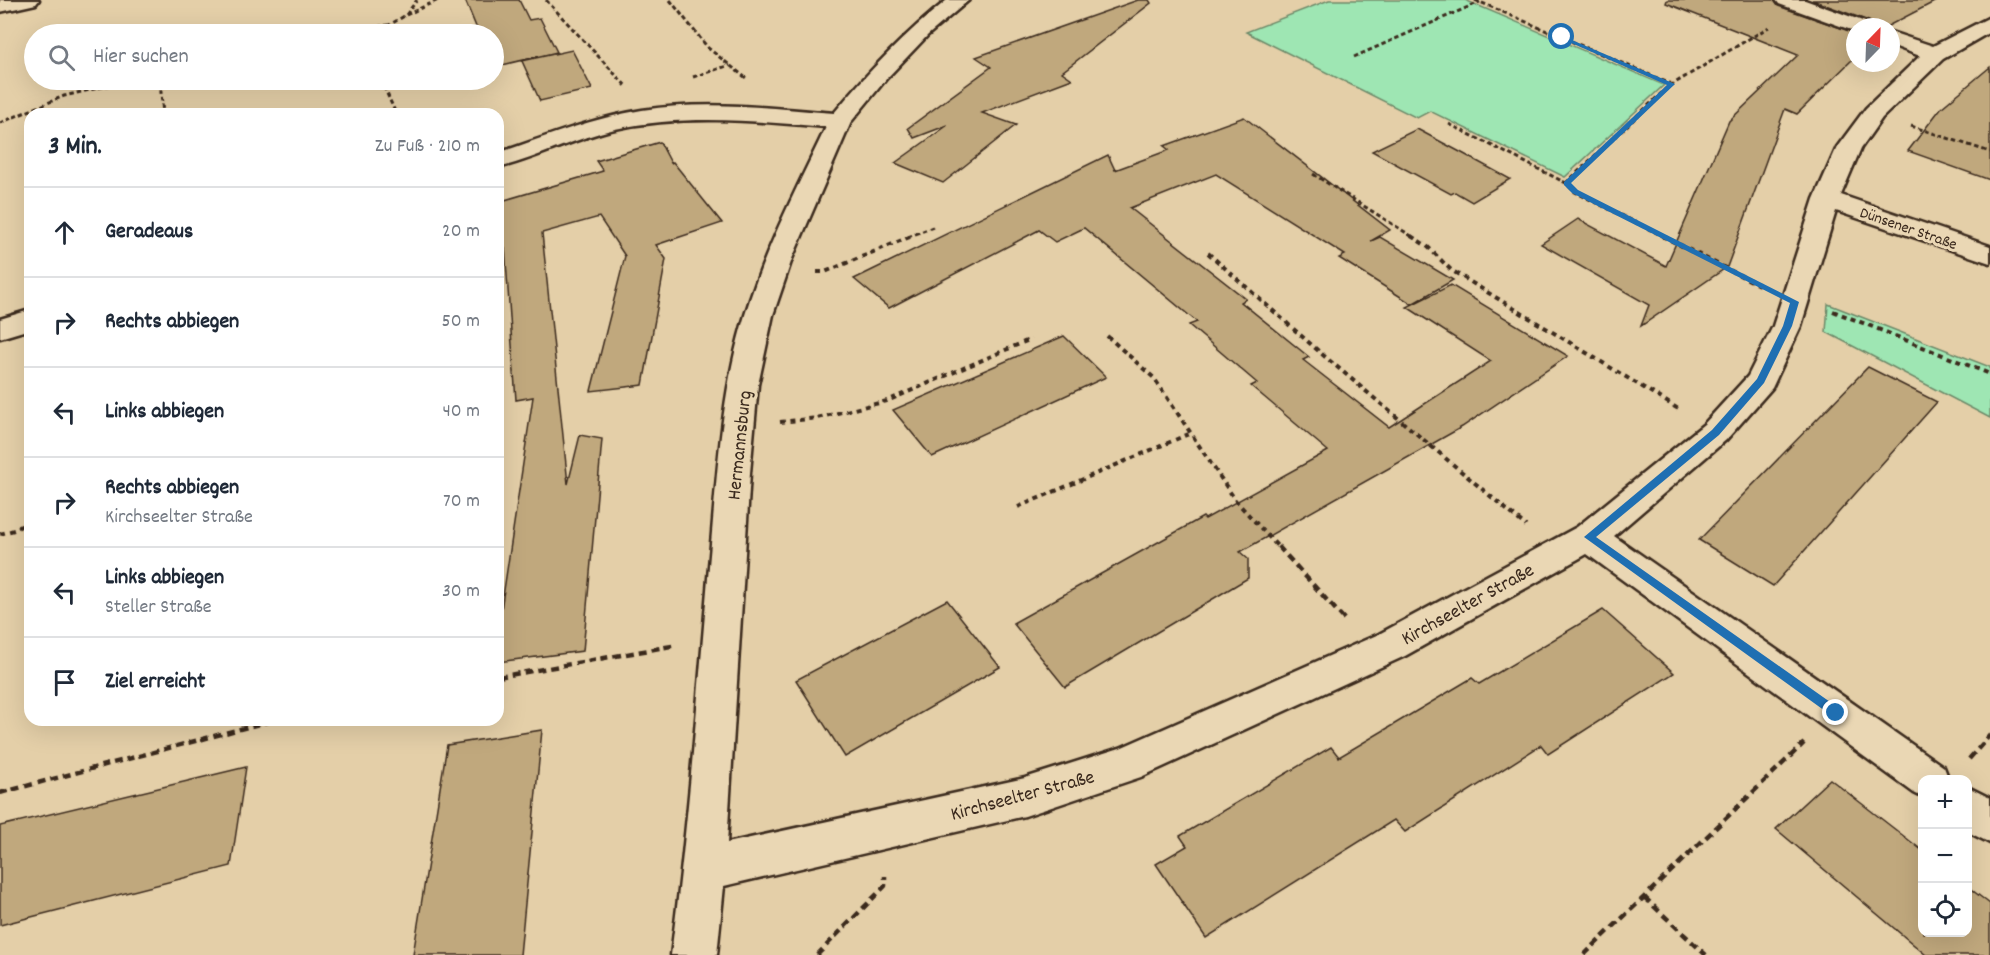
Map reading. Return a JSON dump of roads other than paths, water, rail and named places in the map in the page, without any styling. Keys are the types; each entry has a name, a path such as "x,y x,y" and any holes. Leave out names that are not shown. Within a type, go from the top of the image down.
{"street":[{"path":"0,6 29,0"},
{"name":"Hermannsburg","path":"693,955 705,869 743,385 759,315 772,274 840,121 879,73 921,31 959,0"},
{"path":"1795,3 1846,22"},
{"name":"Kirchseelter Straße","path":"705,869 1025,797 1127,764 1373,653 1574,545 1716,432 1761,381 1787,326 1827,199 1849,147 1874,113 1935,54 1990,23"},
{"path":"1900,41 1935,54"},
{"path":"504,159 614,122 651,116 718,111 840,121"},
{"name":"Dünsener Straße","path":"1827,199 1990,255"},
{"path":"0,329 24,321"},
{"path":"1574,545 1836,713 1922,775"},
{"path":"1972,810 1990,823"}]}
